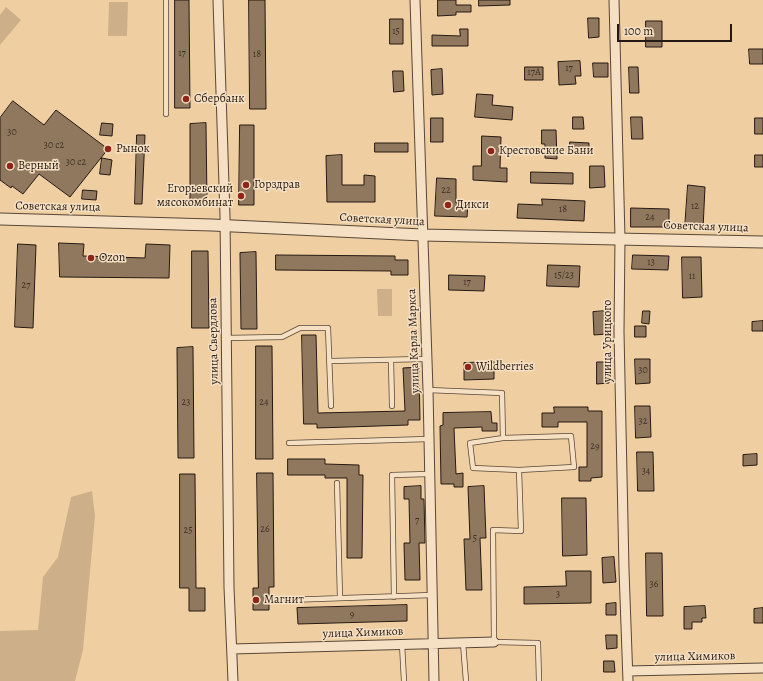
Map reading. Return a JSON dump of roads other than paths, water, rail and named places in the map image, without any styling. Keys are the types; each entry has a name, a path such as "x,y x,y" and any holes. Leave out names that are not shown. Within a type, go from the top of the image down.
{"street":[{"name":"улица Свердлова","path":"218,0 225,226 229,587 233,681"},
{"name":"улица Карла Маркса","path":"415,0 428,390 434,681"},
{"name":"улица Урицкого","path":"614,0 620,238 619,339 628,681"},
{"name":"Советская улица","path":"0,219 225,226 422,235 763,242"},
{"name":"улица Химиков","path":"232,649 494,642"},
{"name":"улица Химиков","path":"628,671 763,668"}],"lane":[{"path":"166,0 166,114"},
{"path":"226,338 282,337 300,328 328,328 331,406"},
{"path":"330,361 426,359"},
{"path":"391,360 392,406"},
{"path":"428,390 502,393 503,438"},
{"path":"571,436 574,467 518,470 473,468 470,443 503,438 571,436"},
{"path":"289,443 429,438"},
{"path":"518,470 521,531 493,530 494,642 538,642 539,681"},
{"path":"394,596 392,476 430,474"},
{"path":"337,483 340,598"},
{"path":"286,600 432,595"},
{"path":"463,642 466,681"},
{"path":"402,644 404,681"}],"place":[{"name":"Сбербанк","path":"186,99"},
{"name":"Рынок","path":"108,149"},
{"name":"Крестовские Бани","path":"491,151"},
{"name":"Верный","path":"10,166"},
{"name":"Горздрав","path":"246,185"},
{"name":"Егорьевский мясокомбинат","path":"241,196"},
{"name":"Дикси","path":"448,205"},
{"name":"Ozon","path":"91,258"},
{"name":"Wildberries","path":"468,367"},
{"name":"Магнит","path":"256,600"}]}
